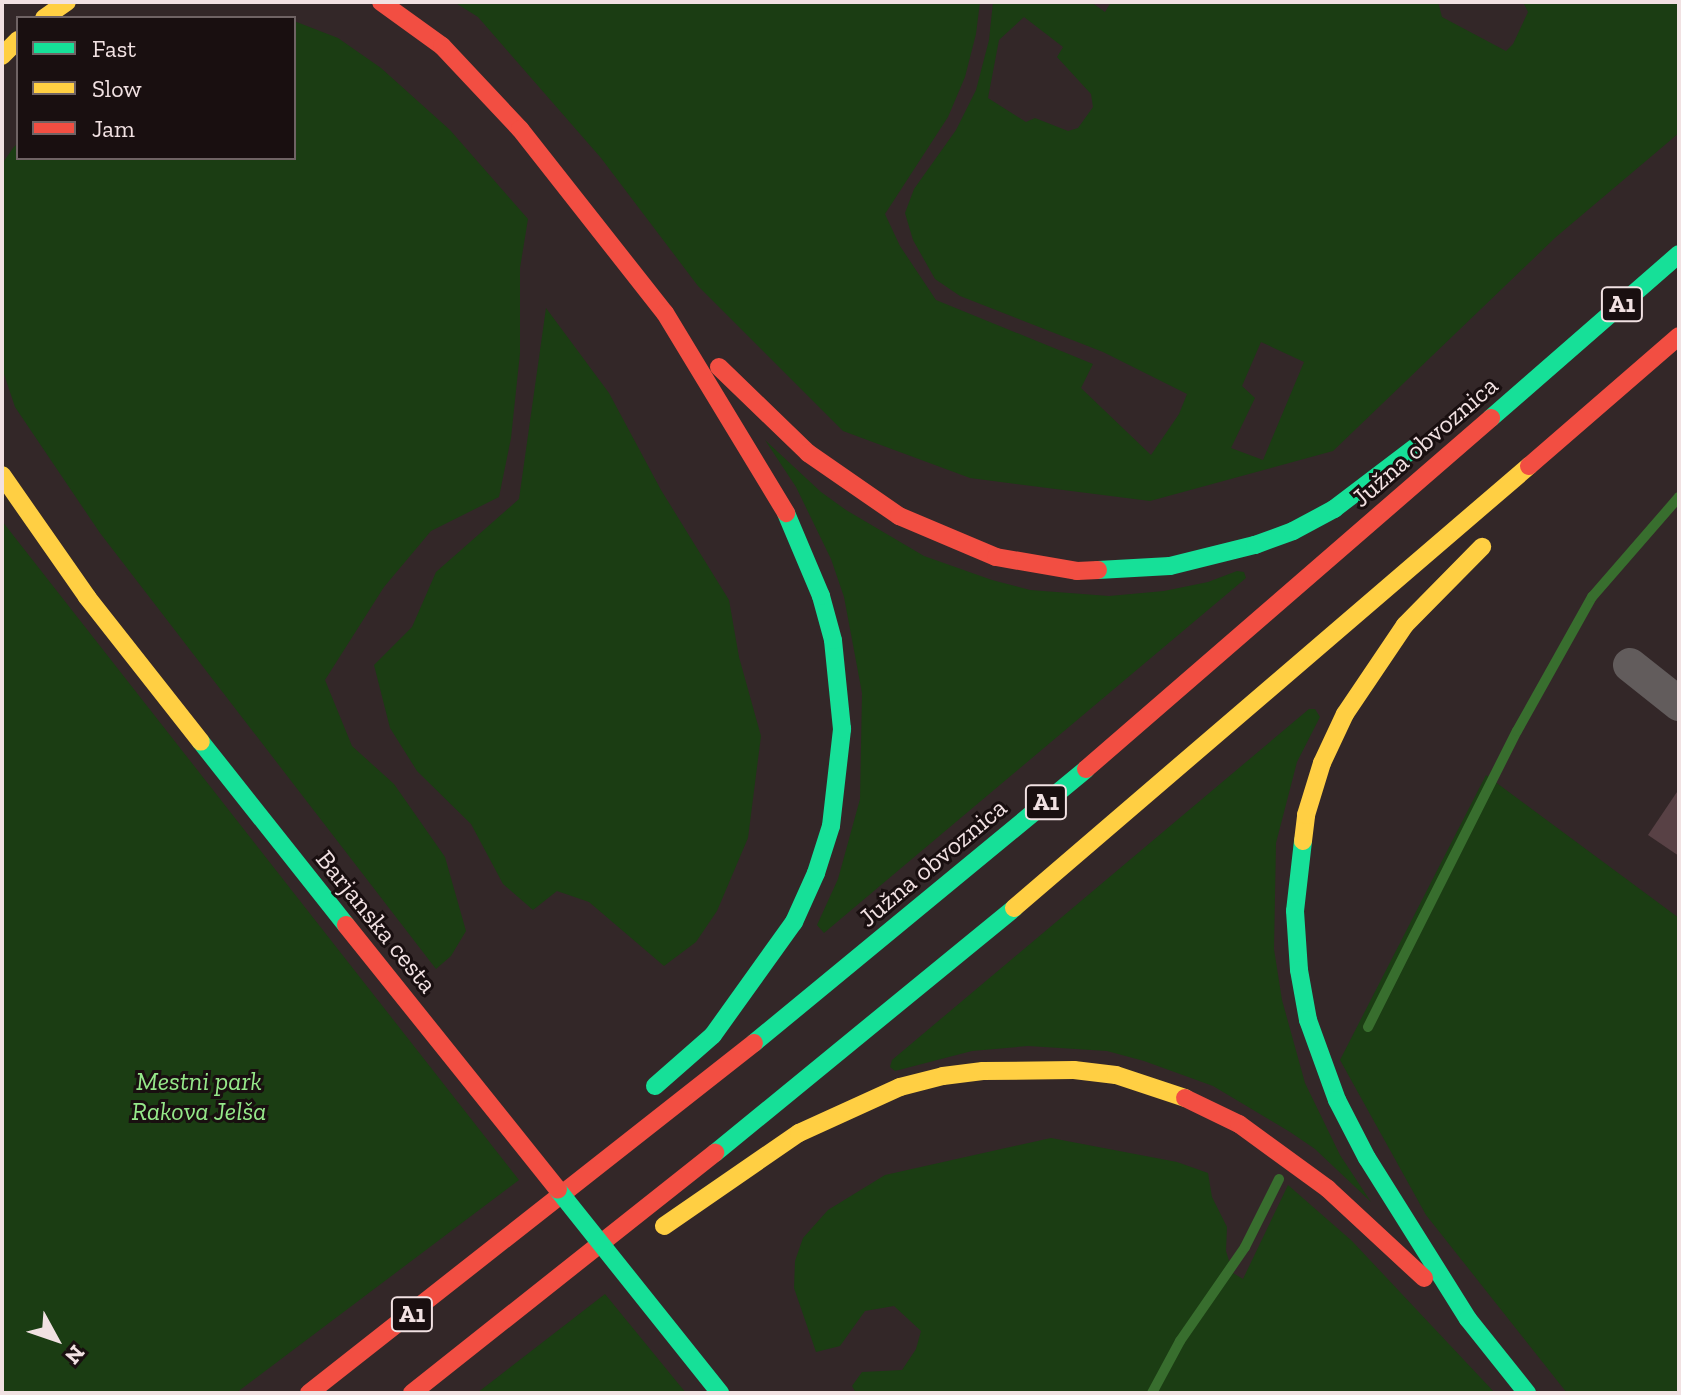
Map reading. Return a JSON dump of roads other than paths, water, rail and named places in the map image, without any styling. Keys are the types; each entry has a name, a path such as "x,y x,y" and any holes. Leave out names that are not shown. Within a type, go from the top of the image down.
{"main road":[{"path":"47,16 67,2"},
{"path":"381,2 433,39 469,72 520,129 665,313 767,477 804,550 833,640 842,729 831,826 816,873 794,922 770,961 713,1035 644,1095"},
{"name":"Južna obvoznica","path":"309,1393 514,1235 776,1026 1058,793 1679,254"},
{"path":"665,313 770,419 834,474 931,532 985,553 1032,565 1077,571 1124,571 1185,563 1255,545 1334,509 1379,478 1426,437"},
{"name":"A1","path":"412,1393 581,1261 1108,831 1679,336"},
{"path":"1476,405 1565,354"},
{"path":"1559,465 1601,405"},
{"name":"Barjanska cesta","path":"2,475 87,597 720,1393"},
{"path":"1491,539 1405,625 1345,714 1322,763 1306,815 1295,911 1299,970 1308,1020 1337,1100 1367,1158 1468,1319 1527,1393"},
{"path":"581,1261 676,1221 799,1133 900,1087 943,1076 983,1071 1074,1070 1116,1075 1150,1085 1196,1102 1239,1124 1328,1189 1468,1319"},
{"path":"514,1235 578,1156"}],"street":[{"path":"1630,665 1679,704"}],"waterway":[{"path":"1368,1027 1517,731 1592,597 1679,497"},
{"path":"1152,1393 1180,1341 1245,1247 1279,1179"}],"park label":[{"name":"Mestni park Rakova Jelša","path":"199,1097"}]}
